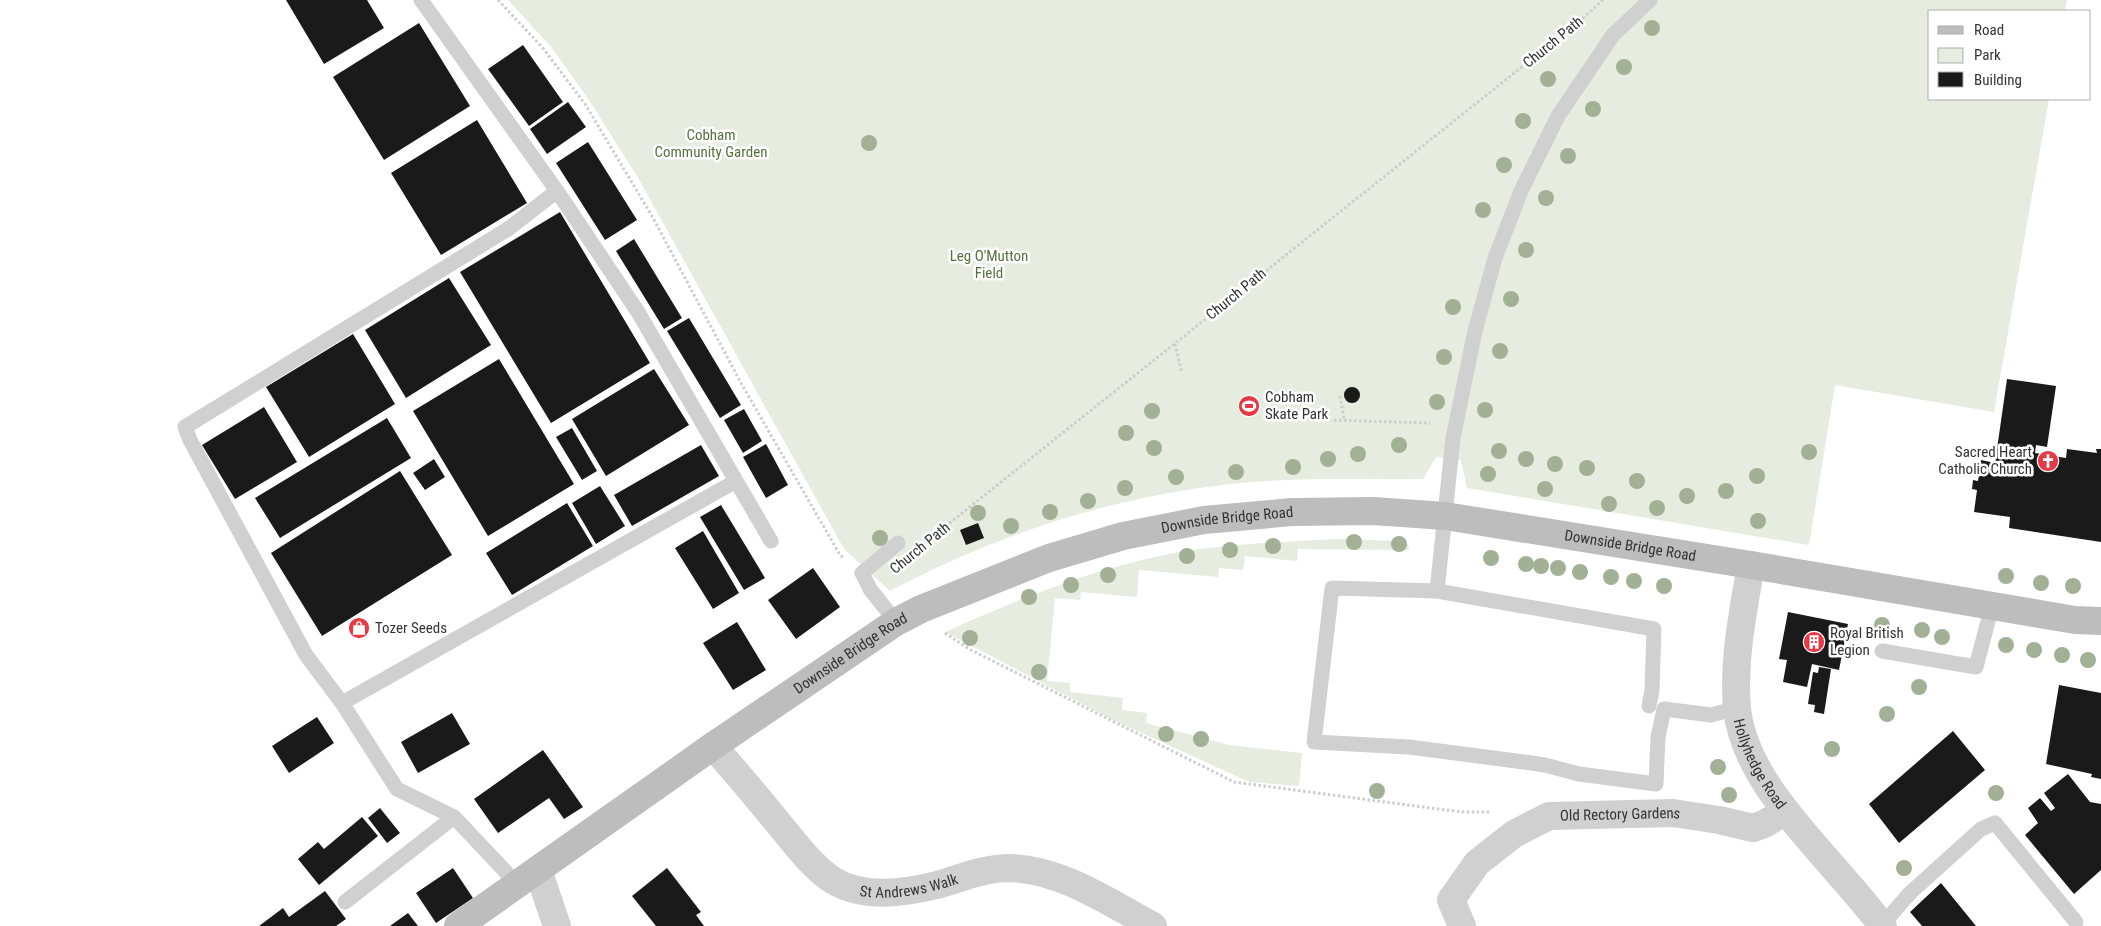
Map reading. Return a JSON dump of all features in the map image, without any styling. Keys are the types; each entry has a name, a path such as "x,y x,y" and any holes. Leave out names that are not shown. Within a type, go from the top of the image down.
{"street":[{"name":"Downside Bridge Road","path":"458,926 713,746 896,622 921,609 1048,558 1123,536 1204,520 1292,512 1373,511 1445,516 2075,620 2101,621"},
{"name":"Hollyhedge Road","path":"1751,565 1736,663 1737,708 1742,731 1751,753 1785,812 1882,926"},
{"name":"St Andrews Walk","path":"713,746 799,848 833,880 848,888 863,892 902,892 937,884 974,872 1011,868 1058,877 1080,886 1153,926"},
{"name":"Old Rectory Gardens","path":"1462,926 1451,900 1477,863 1514,834 1549,816 1673,812 1753,828 1785,812"},
{"path":"538,870 557,926"}],"lane":[{"path":"421,0 557,192 638,312 771,541"},
{"path":"1437,591 1455,424 1475,332 1493,267 1521,192 1558,116 1614,35 1650,0"},
{"path":"514,886 506,872 454,817 397,789 342,703 306,655 190,440 185,427 508,229 557,192"},
{"path":"342,703 736,481"},
{"path":"896,622 870,589 862,573 898,543"},
{"path":"1332,588 1437,591 1654,629 1652,690 1656,708 1658,737 1656,784 1579,774 1545,765 1419,748 1314,742 1332,588"},
{"path":"1882,651 1976,667 1992,606"},
{"path":"1656,708 1711,715 1737,708"},
{"path":"345,902 454,817"},
{"path":"1882,926 1910,893 1924,880 1981,829 1995,823 2076,922"}],"path":[{"path":"498,0 542,47 585,104 652,216 741,383 840,555 862,573"},
{"name":"Church Path","path":"916,550 1582,19 1603,0"},
{"path":"1175,344 1182,373"},
{"path":"1340,396 1344,419"},
{"path":"1329,420 1455,424"},
{"path":"921,609 944,632 969,649 1234,782 1456,811 1494,812"}],"green space":[{"name":"Leg O'Mutton Field","path":"508,0 2067,0 2065,10 1928,10 1928,100 2049,100 1994,412 1835,385 1809,545 1467,488 1461,460 1436,457 1423,479 1287,480 1184,490 1133,500 1082,513 984,547 890,591 844,549 637,176 589,100 552,48"},
{"path":"1337,539 1402,541 1408,545 1409,550 1298,549 1297,561 1245,556 1243,570 1219,568 1218,577 1139,570 1137,597 1081,592 1080,600 1055,598 1047,681 1070,683 1070,692 1123,698 1122,710 1147,713 1146,723 1229,745 1302,753 1299,786 1249,782 1109,718 945,632 1057,586 1144,559 1214,547"}],"building":[{"path":"286,0 367,0 384,28 324,64"},
{"path":"419,23 470,106 384,160 333,77"},
{"path":"523,45 563,102 529,126 488,69"},
{"path":"568,102 586,127 547,154 530,129"},
{"path":"477,120 527,203 441,255 391,173"},
{"path":"588,142 637,220 605,240 556,163"},
{"path":"560,212 650,363 551,423 460,272"},
{"path":"634,239 682,318 664,329 616,251"},
{"path":"449,278 491,345 406,398 365,330"},
{"path":"689,318 741,405 720,418 667,331"},
{"path":"353,334 395,404 309,457 266,387"},
{"path":"499,359 574,484 488,536 413,411"},
{"path":"654,369 689,425 606,476 572,419"},
{"name":"Sacred Heart Catholic Church","path":"2007,379 2056,386 2047,447 2036,445 2035,453 2066,458 2067,449 2097,453 2096,449 2101,449 2101,542 2009,528 2010,517 1974,512 1977,490 1972,489 1973,480 1978,481 1981,460 1995,463"},
{"path":"1352,387 1360,395 1352,403 1344,395"},
{"path":"264,407 297,462 235,499 202,445"},
{"path":"744,409 762,441 743,453 724,420"},
{"path":"387,418 411,458 280,538 255,498"},
{"path":"572,428 597,471 582,480 556,437"},
{"path":"766,444 788,485 766,498 743,457"},
{"path":"701,445 719,476 632,526 614,495"},
{"path":"434,459 445,477 425,490 413,473"},
{"path":"400,471 452,555 322,636 271,553"},
{"path":"600,486 625,526 596,544 572,503"},
{"path":"567,503 593,546 512,595 486,553"},
{"path":"721,505 765,578 744,590 700,517"},
{"path":"978,523 984,538 966,545 960,530"},
{"path":"703,531 739,593 713,609 675,548"},
{"path":"813,568 840,607 796,639 768,600"},
{"name":"Royal British Legion","path":"1788,612 1848,624 1839,670 1812,664 1807,687 1783,682 1787,660 1779,659"},
{"path":"737,622 766,670 733,690 703,643"},
{"path":"1819,667 1831,669 1824,714 1814,712 1815,705 1808,704 1813,672 1818,673"},
{"path":"2059,685 2101,693 2101,779 2091,777 2092,774 2046,764"},
{"path":"452,713 470,744 418,773 401,742"},
{"path":"317,717 334,743 289,773 272,746"},
{"path":"1953,731 1985,770 1899,843 1869,804"},
{"path":"543,750 583,807 564,819 549,798 498,833 474,799"},
{"path":"2068,774 2090,802 2101,804 2101,870 2074,894 2025,835 2038,823 2028,808 2040,798 2051,811 2055,808 2044,793"},
{"path":"380,808 400,833 387,843 368,818"},
{"path":"362,817 378,836 319,885 298,859 318,842 324,849"},
{"path":"453,868 473,898 436,923 416,893"},
{"path":"667,868 701,912 696,915 704,926 656,926 632,896"},
{"path":"1941,883 1976,926 1922,926 1910,912"},
{"path":"325,891 346,919 336,926 259,926 283,908 289,917"},
{"path":"408,913 418,926 390,926"}],"place":[{"name":"Cobham Skate Park","path":"1249,406"},
{"name":"Sacred Heart Catholic Church","path":"2048,461"},
{"name":"Tozer Seeds","path":"359,628"},
{"name":"Royal British Legion","path":"1814,642"}],"park label":[{"name":"Cobham Community Garden","path":"711,144"}]}
